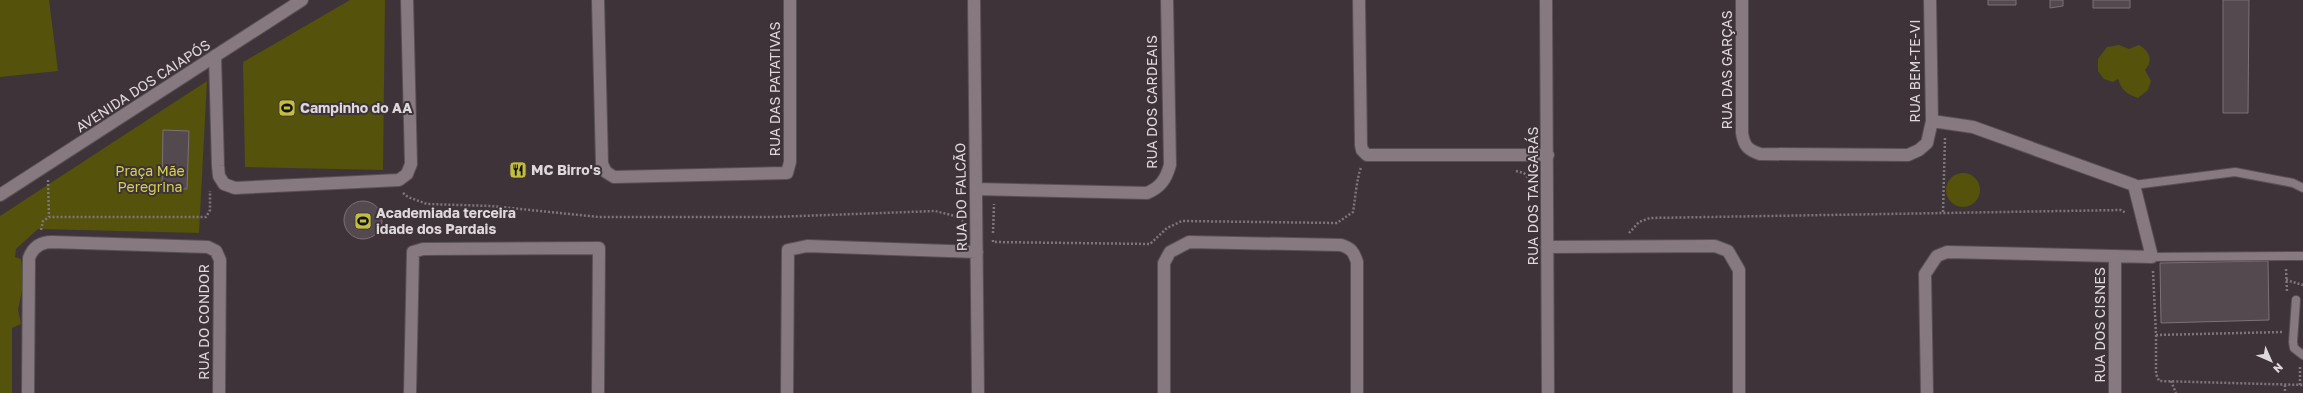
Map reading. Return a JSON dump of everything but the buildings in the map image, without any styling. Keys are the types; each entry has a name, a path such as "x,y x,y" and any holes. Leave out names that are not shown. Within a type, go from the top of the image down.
{"street":[{"path":"215,56 219,176 224,184 235,188 399,180 407,174 411,164 407,0"},
{"name":"RUA DAS PATATIVAS","path":"598,0 602,164 606,172 614,177 784,174 788,171 790,162 790,0"},
{"name":"RUA DO FALCÃO","path":"974,0 978,393"},
{"name":"RUA DOS CARDEAIS","path":"994,190 1147,193 1157,189 1166,179 1170,165 1167,0"},
{"path":"1359,0 1361,145 1362,150 1367,155 1548,155"},
{"name":"RUA DOS TANGARÁS","path":"1546,0 1548,155 1548,393"},
{"name":"RUA DAS GARÇAS","path":"1742,0 1742,133 1744,144 1751,151 1760,154 1908,155"},
{"name":"RUA BEM-TE-VI","path":"1908,155 1919,150 1927,143 1932,121 1930,0"},
{"name":"AVENIDA DOS CAIAPÓS","path":"0,195 48,166 299,1"},
{"path":"1927,393 1925,274 1937,256 1947,252 2152,257 2134,185 1973,127 1932,121"},
{"path":"976,189 994,190"},
{"path":"28,393 29,258 32,252 44,242"},
{"name":"RUA DO CONDOR","path":"44,242 208,247 216,251 220,260 219,393"},
{"path":"1164,393 1164,263 1170,252 1189,242 1341,245 1349,248 1354,253 1357,262 1357,393"},
{"path":"787,393 788,250 807,246 977,252"},
{"path":"1547,247 1715,246 1728,251 1739,270 1738,393"},
{"path":"410,393 412,256 415,251 423,248 599,248 598,393"},
{"name":"RUA DOS CISNES","path":"2115,256 2115,393"}],"lane":[{"path":"2134,185 2235,172 2293,182 2303,188"},
{"path":"2152,257 2303,256"},
{"path":"2296,300 2294,348 2301,354"}],"path":[{"path":"1943,212 1945,123"},
{"path":"48,166 49,217"},
{"path":"994,190 992,242 1150,244 1167,228 1182,221 1337,223 1353,212 1358,189 1358,174 1361,168 1365,168"},
{"path":"1514,170 1524,173 1531,180 1534,189"},
{"path":"44,242 41,226 43,221 49,217 206,217 210,210 212,179 219,176"},
{"path":"399,180 401,191 408,197 427,204 491,206 599,217 774,217 935,212 955,216 976,234"},
{"path":"1622,247 1631,229 1650,218 2121,210 2129,214"},
{"path":"2286,256 2288,296 2296,300"},
{"path":"2152,257 2156,335 2156,374 2160,380 2285,385 2302,384 2301,354"},
{"path":"2286,280 2303,285"},
{"path":"2156,335 2294,331"},
{"path":"2171,381 2176,393"},
{"path":"2285,385 2285,393"}],"green space":[{"path":"0,0 49,0 58,71 0,77"},
{"path":"350,0 385,0 383,170 245,167 243,62"},
{"path":"2119,45 2129,49 2139,45 2148,53 2150,59 2145,70 2151,81 2148,90 2138,98 2125,92 2118,79 2113,82 2104,79 2098,71 2098,59 2107,47"},
{"name":"Praça Mãe Peregrina","path":"207,81 199,233 38,229 16,249 15,257 21,259 24,280 18,310 21,324 12,328 12,393 0,393 0,216"},
{"path":"1966,173 1975,178 1979,183 1979,197 1975,202 1970,206 1960,207 1956,206 1947,197 1946,187 1947,183 1956,174"}],"place":[{"name":"Campinho do AA","path":"287,108"},
{"name":"MC Birro's","path":"518,170"},
{"name":"Academiada terceira idade dos Pardais","path":"363,221"}]}
